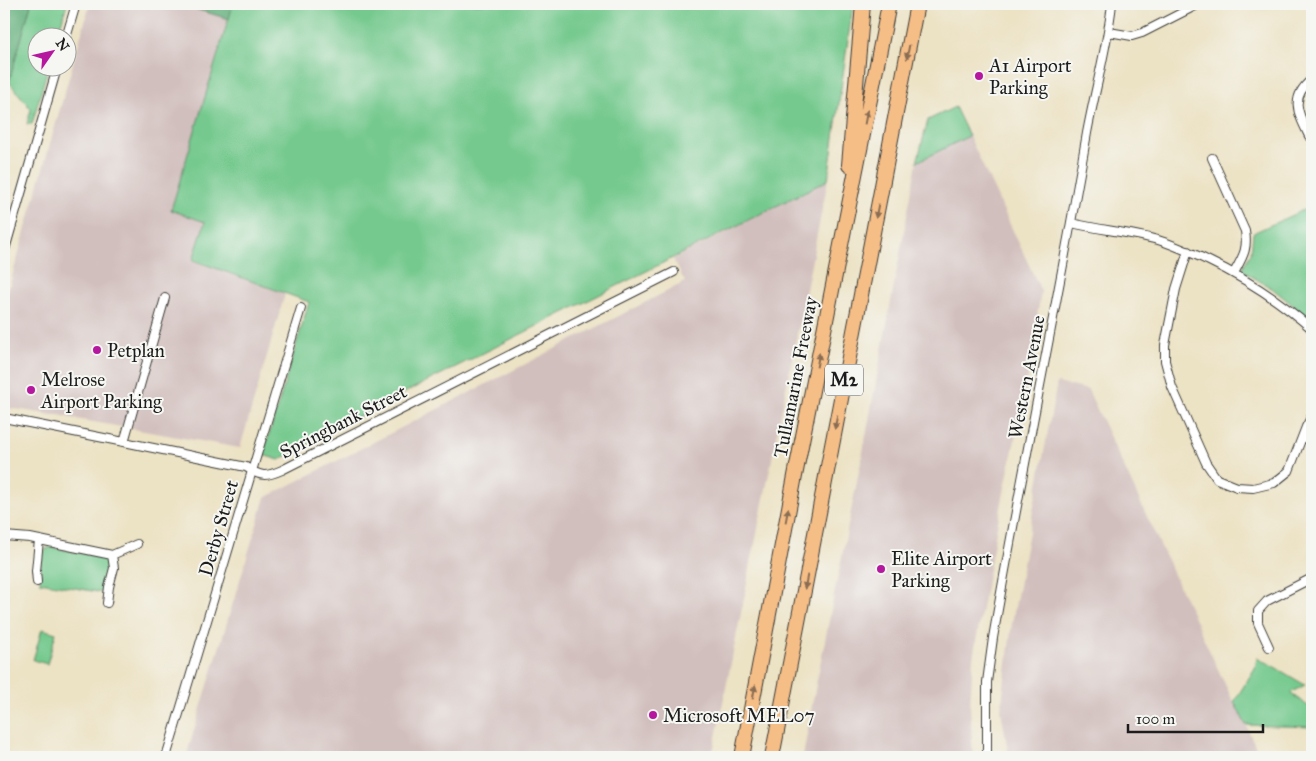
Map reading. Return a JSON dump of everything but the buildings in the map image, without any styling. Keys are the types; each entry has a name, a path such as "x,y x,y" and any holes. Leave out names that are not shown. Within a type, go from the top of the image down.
{"highway":[{"path":"843,233 863,4"},
{"name":"Tullamarine Freeway","path":"742,757 793,486 889,4"},
{"name":"M2","path":"772,757 917,4"}],"street":[{"path":"69,28 76,4"},
{"name":"Western Avenue","path":"988,757 987,682 993,638 1090,120 1109,32 1112,4"},
{"path":"1109,32 1132,36 1142,33 1199,4"},
{"path":"4,253 55,78"},
{"path":"1308,136 1298,114 1297,106 1299,94 1312,79"},
{"path":"1212,158 1245,230 1247,242 1244,254 1234,273"},
{"path":"1072,223 1136,234 1188,251 1234,273 1263,290 1312,329"},
{"path":"1188,251 1176,289 1165,345 1165,361 1172,387 1206,463 1217,479 1237,487 1254,488 1274,483 1289,471 1312,416"},
{"name":"Springbank Street","path":"4,418 246,468 259,475 265,475 282,470 674,272"},
{"path":"124,442 165,298"},
{"name":"Derby Street","path":"166,757 301,308"},
{"path":"4,536 30,538 112,555 137,544"},
{"path":"36,582 39,540"},
{"path":"107,603 108,587 114,568 112,555"},
{"path":"1269,647 1258,623 1258,611 1267,601 1312,578"}],"shaded area":[{"path":"90,4 178,4 229,19 171,210 205,222 193,260 285,294 240,448 60,415 4,407 4,305 69,78 78,78 78,46"},
{"path":"969,136 1041,291 1028,377 996,531 973,658 970,706 973,757 803,757 863,452 917,162"},
{"path":"828,180 712,757 186,757 265,498 685,282 673,259"},
{"path":"1057,383 1088,390 1260,757 1009,757 1001,710 1012,623"}],"green space":[{"path":"4,4 31,4 9,82 4,75"},
{"path":"31,4 67,4 60,28 28,28 28,78 45,78 32,124 27,124 31,109 9,82"},
{"path":"178,4 233,4 229,19"},
{"path":"233,4 853,4 828,180 384,403 279,460 263,455 309,302 193,260 205,222 171,210"},
{"path":"955,107 969,136 917,162 928,120"},
{"path":"1312,206 1312,321 1273,289 1241,270 1251,253 1253,233"},
{"path":"51,547 105,558 110,570 104,593 40,582 41,557 46,549"},
{"path":"42,629 56,633 47,664 33,660"},
{"path":"1257,658 1305,685 1290,693 1312,709 1312,727 1246,725 1234,702 1255,668"}],"place":[{"name":"A1 Airport Parking","path":"979,76"},
{"name":"Petplan","path":"97,350"},
{"name":"Melrose Airport Parking","path":"31,390"},
{"name":"Elite Airport Parking","path":"881,569"},
{"name":"Microsoft MEL07","path":"653,715"}]}
